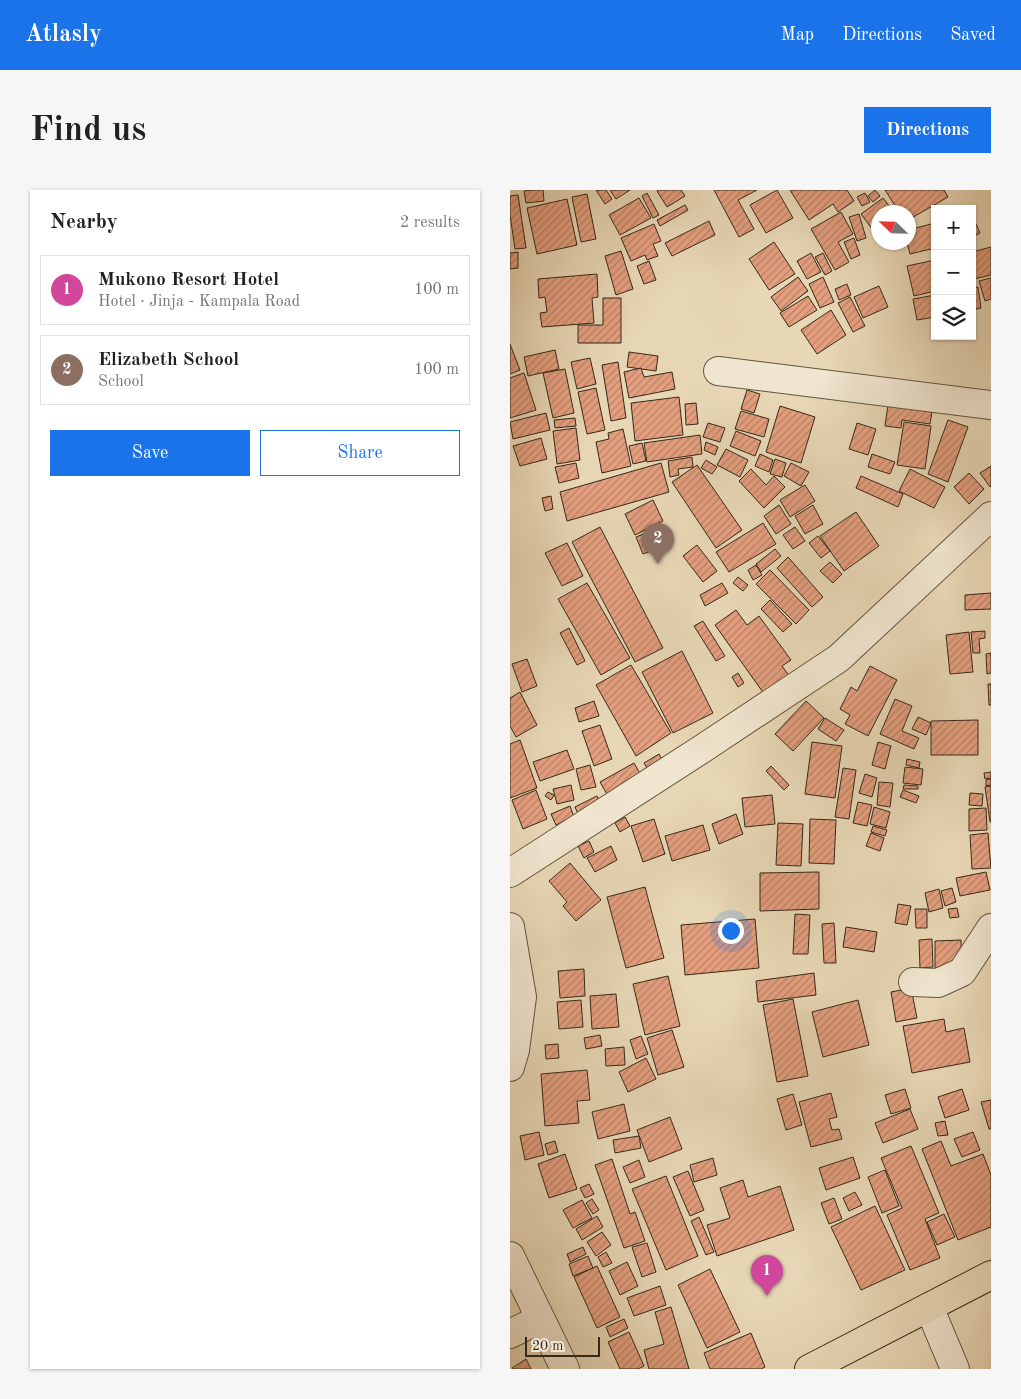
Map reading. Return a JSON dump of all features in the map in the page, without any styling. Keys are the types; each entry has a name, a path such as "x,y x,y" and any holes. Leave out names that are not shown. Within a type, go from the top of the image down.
{"highway":[{"path":"809,1369 991,1275"}],"street":[{"path":"718,371 991,405"},
{"path":"510,873 839,658 991,516"},
{"path":"510,927 522,997 515,1050 510,1067"},
{"path":"913,982 938,983 962,972 991,928"},
{"path":"510,1256 566,1369"},
{"path":"929,1307 955,1369"},
{"path":"510,1334 540,1319"}],"building":[{"path":"543,190 544,201 526,203 524,191"},
{"path":"596,190 606,190 612,199 605,204"},
{"path":"610,190 630,190 616,199"},
{"path":"658,190 681,190 685,196 667,207"},
{"path":"714,190 757,190 738,200 754,229 739,237"},
{"path":"777,190 793,218 766,233 750,205"},
{"path":"790,190 847,190 854,201 838,212 833,204 809,220"},
{"path":"875,190 880,196 873,202 868,196"},
{"path":"885,190 944,190 948,197 931,205 916,215 916,205 895,205"},
{"path":"647,193 659,215 653,218 642,196"},
{"path":"865,193 870,202 862,206 857,197"},
{"path":"587,194 596,239 581,242 572,197"},
{"path":"518,195 526,248 515,249 510,215 510,196"},
{"path":"639,198 651,218 620,235 609,215"},
{"path":"883,198 888,205 873,205"},
{"path":"567,199 577,245 537,254 527,208"},
{"path":"685,205 688,210 660,226 657,220"},
{"path":"871,207 871,228 861,214"},
{"path":"841,212 853,234 838,242 849,262 835,270 811,229"},
{"path":"859,214 866,238 857,241 849,217"},
{"path":"709,221 715,235 672,256 665,243"},
{"path":"654,224 661,241 653,244 658,256 647,260 645,255 631,261 621,238"},
{"path":"931,224 931,249 910,254 909,250 916,250 916,228"},
{"path":"976,224 980,233 976,235"},
{"path":"854,238 860,255 851,259 844,242"},
{"path":"774,242 795,274 769,290 749,259"},
{"path":"991,247 991,275 976,279 976,251"},
{"path":"621,251 633,289 616,295 605,256"},
{"path":"518,252 518,268 510,269 510,253"},
{"path":"811,253 821,272 807,279 797,261"},
{"path":"823,253 832,271 825,275 815,257"},
{"path":"649,261 656,280 644,284 637,266"},
{"path":"931,261 931,292 914,296 907,266"},
{"path":"597,274 598,297 592,298 594,323 542,327 540,313 547,312 545,297 539,298 538,279"},
{"path":"798,277 808,291 781,311 771,297"},
{"path":"823,277 834,302 820,308 809,284"},
{"path":"991,278 991,299 985,301 979,281"},
{"path":"847,284 851,295 839,300 835,289"},
{"path":"879,286 888,307 863,318 854,297"},
{"path":"976,287 978,287 981,308 976,309 976,295"},
{"path":"808,296 817,310 789,327 780,313"},
{"path":"931,296 931,318 917,320 913,299"},
{"path":"850,297 865,326 853,332 838,303"},
{"path":"603,298 621,298 621,343 578,343 578,325 603,325"},
{"path":"831,310 846,335 817,354 801,330"},
{"path":"510,344 520,370 510,374"},
{"path":"555,350 559,369 528,376 524,357"},
{"path":"629,352 658,356 656,371 627,367"},
{"path":"590,358 596,384 577,389 571,362"},
{"path":"618,362 626,418 611,421 602,365"},
{"path":"641,368 644,377 672,372 675,389 629,398 624,372"},
{"path":"565,369 574,413 553,418 543,373"},
{"path":"524,373 536,410 510,418 510,378"},
{"path":"596,388 605,430 587,434 578,392"},
{"path":"747,390 760,394 754,413 741,409"},
{"path":"679,397 683,435 635,441 631,403"},
{"path":"696,403 698,424 686,425 685,404"},
{"path":"888,405 932,412 930,424 902,420 901,428 885,426"},
{"path":"780,406 815,417 801,463 766,452"},
{"path":"741,411 769,419 764,437 735,429"},
{"path":"546,413 550,430 513,439 510,422"},
{"path":"575,418 576,426 555,428 554,420"},
{"path":"948,420 968,427 948,482 928,474"},
{"path":"904,422 931,426 925,469 897,465"},
{"path":"708,423 725,428 720,442 703,437"},
{"path":"857,423 876,429 868,455 849,449"},
{"path":"576,428 580,460 557,464 553,431"},
{"path":"623,429 631,466 602,473 596,442 609,439 608,433"},
{"path":"736,431 761,441 755,456 730,446"},
{"path":"700,435 702,454 647,462 644,443"},
{"path":"541,438 547,459 520,466 513,446"},
{"path":"706,442 718,447 715,455 704,450"},
{"path":"642,443 646,461 633,464 629,446"},
{"path":"726,449 748,460 740,477 717,465"},
{"path":"760,454 773,460 769,472 755,466"},
{"path":"872,454 895,462 890,474 868,467"},
{"path":"692,457 693,467 678,469 679,475 670,477 668,461"},
{"path":"775,459 786,463 782,477 770,474"},
{"path":"706,460 717,467 712,474 701,468"},
{"path":"576,463 579,478 559,483 555,467"},
{"path":"661,463 669,492 567,521 560,492"},
{"path":"791,463 809,472 801,486 784,476"},
{"path":"697,465 742,530 716,548 672,482"},
{"path":"991,466 991,486 990,487 980,473"},
{"path":"751,469 766,485 774,476 785,487 764,508 739,481"},
{"path":"910,469 945,487 934,508 899,491"},
{"path":"969,473 984,489 969,504 954,487"},
{"path":"861,476 903,494 898,507 856,488"},
{"path":"805,485 815,501 790,517 780,500"},
{"path":"551,496 553,509 545,511 542,498"},
{"path":"653,500 663,521 635,535 625,514"},
{"path":"779,505 791,524 776,534 764,516"},
{"path":"813,505 823,524 805,534 795,516"},
{"path":"856,512 879,546 844,571 820,536"},
{"path":"763,523 776,544 729,572 716,552"},
{"path":"600,527 663,648 635,662 572,542"},
{"path":"795,527 805,541 793,549 783,535"},
{"path":"651,531 658,548 643,554 636,537"},
{"path":"818,536 830,551 821,558 809,543"},
{"path":"567,543 583,576 562,586 545,553"},
{"path":"697,545 717,571 703,582 683,556"},
{"path":"775,549 781,556 761,572 756,564"},
{"path":"788,557 823,597 812,607 777,568"},
{"path":"830,562 842,574 833,583 820,571"},
{"path":"756,565 762,575 753,580 748,570"},
{"path":"770,570 809,610 796,624 756,584"},
{"path":"738,577 748,585 743,591 733,583"},
{"path":"587,583 630,658 601,675 558,599"},
{"path":"722,583 728,593 705,606 700,595"},
{"path":"991,593 991,609 965,610 965,595"},
{"path":"770,600 792,624 783,632 761,609"},
{"path":"736,610 747,625 759,616 791,660 782,666 792,680 767,698 715,625"},
{"path":"703,621 725,656 716,661 694,626"},
{"path":"569,628 585,661 577,665 560,633"},
{"path":"985,631 985,638 979,639 980,653 973,653 971,632"},
{"path":"969,632 973,672 950,674 946,635"},
{"path":"682,651 713,713 673,733 642,672"},
{"path":"991,653 991,673 987,674 986,654"},
{"path":"527,659 537,686 522,692 512,664"},
{"path":"631,665 671,733 636,756 596,685"},
{"path":"870,666 897,680 868,736 845,724 850,715 840,709 851,687 857,691"},
{"path":"738,673 744,683 738,687 732,677"},
{"path":"988,684 991,684 991,705 989,705"},
{"path":"520,692 537,725 516,737 510,726 510,698"},
{"path":"895,699 912,706 902,731 919,738 914,749 880,734"},
{"path":"594,701 599,716 579,722 575,708"},
{"path":"806,701 824,718 793,751 775,734"},
{"path":"918,717 931,723 926,735 912,729"},
{"path":"825,718 844,730 836,741 818,729"},
{"path":"978,720 978,755 931,755 931,721"},
{"path":"600,725 612,759 594,766 582,731"},
{"path":"520,740 537,788 510,798 510,744"},
{"path":"812,742 842,746 835,798 805,794"},
{"path":"878,742 891,746 885,769 872,765"},
{"path":"567,750 574,769 540,781 533,762"},
{"path":"659,754 667,770 652,777 644,763"},
{"path":"907,759 920,762 919,768 906,765"},
{"path":"634,763 646,784 612,803 600,782"},
{"path":"590,765 596,787 581,790 576,769"},
{"path":"771,766 789,785 784,790 766,771"},
{"path":"905,767 923,769 921,785 903,783"},
{"path":"843,768 856,770 849,819 835,817"},
{"path":"991,772 991,778 985,779 984,773"},
{"path":"865,774 877,778 872,797 859,793"},
{"path":"991,779 991,785 986,786 986,780"},
{"path":"879,782 893,783 890,807 877,805"},
{"path":"571,785 574,800 557,804 553,789"},
{"path":"904,785 918,786 918,789 903,789"},
{"path":"991,786 991,822 990,822 985,787"},
{"path":"536,790 547,819 523,829 512,800"},
{"path":"903,790 919,796 916,803 900,797"},
{"path":"548,792 554,795 551,800 545,796"},
{"path":"970,793 983,794 982,806 969,805"},
{"path":"772,795 775,824 745,827 742,798"},
{"path":"597,796 601,805 579,816 575,807"},
{"path":"858,802 872,805 867,826 853,823"},
{"path":"570,806 574,817 556,825 551,814"},
{"path":"874,807 890,812 886,828 870,824"},
{"path":"986,808 987,830 969,831 969,809"},
{"path":"736,814 743,834 719,844 712,824"},
{"path":"625,817 630,826 620,832 615,823"},
{"path":"654,819 665,854 643,862 631,826"},
{"path":"810,819 836,820 834,864 809,863"},
{"path":"778,823 803,824 801,866 776,865"},
{"path":"703,825 710,850 672,861 665,836"},
{"path":"873,826 887,830 885,836 871,832"},
{"path":"871,833 884,838 880,851 866,846"},
{"path":"988,833 991,868 972,869 970,835"},
{"path":"589,841 594,852 584,858 578,846"},
{"path":"611,846 617,860 595,872 587,858"},
{"path":"570,863 601,900 576,921 563,906 567,902 549,881"},
{"path":"819,872 819,909 760,911 760,873"},
{"path":"986,872 990,890 960,896 956,878"},
{"path":"645,887 664,958 626,968 607,897"},
{"path":"952,888 956,902 945,906 941,891"},
{"path":"939,889 943,908 929,912 925,893"},
{"path":"898,904 911,906 907,925 895,923"},
{"path":"957,908 959,917 950,918 948,909"},
{"path":"915,909 927,909 927,928 916,928"},
{"path":"795,914 810,915 808,954 793,954"},
{"path":"755,919 759,968 685,975 681,925"},
{"path":"834,923 836,963 824,963 822,924"},
{"path":"846,927 877,932 874,952 843,947"},
{"path":"932,939 933,967 920,968 919,940"},
{"path":"961,940 962,970 935,970 935,941"},
{"path":"584,969 585,996 560,998 558,971"},
{"path":"814,973 816,995 758,1002 756,981"},
{"path":"668,976 680,1026 645,1035 633,984"},
{"path":"911,988 917,1018 896,1022 891,992"},
{"path":"616,994 619,1027 592,1029 590,996"},
{"path":"793,999 808,1076 777,1082 763,1005"},
{"path":"581,1000 583,1027 559,1029 557,1002"},
{"path":"858,1000 869,1045 823,1057 812,1012"},
{"path":"944,1019 946,1032 964,1028 970,1062 912,1073 903,1026"},
{"path":"672,1030 684,1067 658,1075 647,1038"},
{"path":"600,1035 602,1046 586,1049 584,1038"},
{"path":"641,1036 648,1054 636,1059 630,1040"},
{"path":"558,1044 559,1058 546,1059 545,1045"},
{"path":"624,1047 625,1065 606,1066 605,1049"},
{"path":"646,1058 656,1079 628,1092 619,1072"},
{"path":"587,1070 590,1100 577,1101 579,1123 545,1126 541,1074"},
{"path":"905,1089 911,1108 891,1114 885,1095"},
{"path":"962,1089 969,1110 945,1118 938,1097"},
{"path":"831,1093 837,1117 829,1119 832,1130 839,1129 842,1139 811,1147 799,1102"},
{"path":"793,1094 802,1125 786,1130 777,1099"},
{"path":"991,1100 991,1129 989,1129 981,1102"},
{"path":"624,1104 630,1131 598,1139 592,1112"},
{"path":"910,1109 918,1129 883,1143 875,1123"},
{"path":"670,1117 682,1149 649,1162 637,1130"},
{"path":"945,1121 948,1135 938,1136 935,1123"},
{"path":"539,1132 544,1155 525,1160 520,1136"},
{"path":"973,1132 980,1150 962,1157 954,1139"},
{"path":"639,1136 641,1148 615,1153 613,1140"},
{"path":"555,1141 558,1152 548,1155 545,1144"},
{"path":"941,1141 951,1166 983,1154 991,1175 991,1227 958,1240 922,1149"},
{"path":"911,1146 939,1213 925,1219 940,1258 910,1270 887,1215 902,1208 881,1158"},
{"path":"565,1154 577,1189 549,1198 538,1164"},
{"path":"853,1157 860,1178 826,1190 819,1168"},
{"path":"713,1158 717,1175 694,1182 690,1165"},
{"path":"612,1159 630,1214 635,1212 645,1241 624,1248 595,1165"},
{"path":"639,1160 645,1177 630,1183 623,1167"},
{"path":"885,1170 899,1206 882,1213 868,1177"},
{"path":"688,1171 704,1210 690,1216 673,1177"},
{"path":"666,1176 698,1256 666,1270 632,1189"},
{"path":"743,1180 748,1197 780,1186 794,1230 717,1256 707,1225 730,1218 720,1188"},
{"path":"589,1184 594,1194 585,1198 580,1188"},
{"path":"855,1192 862,1205 849,1211 843,1198"},
{"path":"834,1198 842,1219 829,1224 821,1203"},
{"path":"592,1199 599,1210 593,1214 586,1203"},
{"path":"582,1200 592,1218 573,1228 563,1210"},
{"path":"875,1206 905,1270 861,1290 831,1227"},
{"path":"944,1214 955,1237 937,1245 927,1222"},
{"path":"597,1216 603,1227 582,1240 576,1229"},
{"path":"699,1217 714,1252 706,1255 691,1221"},
{"path":"602,1232 611,1245 596,1256 587,1242"},
{"path":"647,1243 656,1272 642,1277 632,1247"},
{"path":"583,1247 586,1254 570,1262 567,1254"},
{"path":"606,1252 612,1263 603,1267 598,1257"},
{"path":"588,1256 593,1268 573,1276 569,1264"},
{"path":"627,1262 638,1286 620,1295 609,1271"},
{"path":"597,1266 620,1317 597,1328 574,1277"},
{"path":"710,1269 740,1332 707,1348 678,1285"},
{"path":"660,1286 666,1305 634,1316 627,1298"},
{"path":"671,1307 689,1369 649,1369 644,1350 664,1344 655,1312"},
{"path":"624,1319 628,1328 610,1337 606,1327"},
{"path":"629,1332 644,1366 638,1369 620,1369 608,1342"},
{"path":"751,1333 765,1367 761,1369 710,1369 704,1353"},
{"path":"526,1359 531,1369 512,1368"}],"place":[{"name":"Elizabeth School","path":"658,564"},
{"name":"Mukono Resort Hotel","path":"767,1296"}]}
